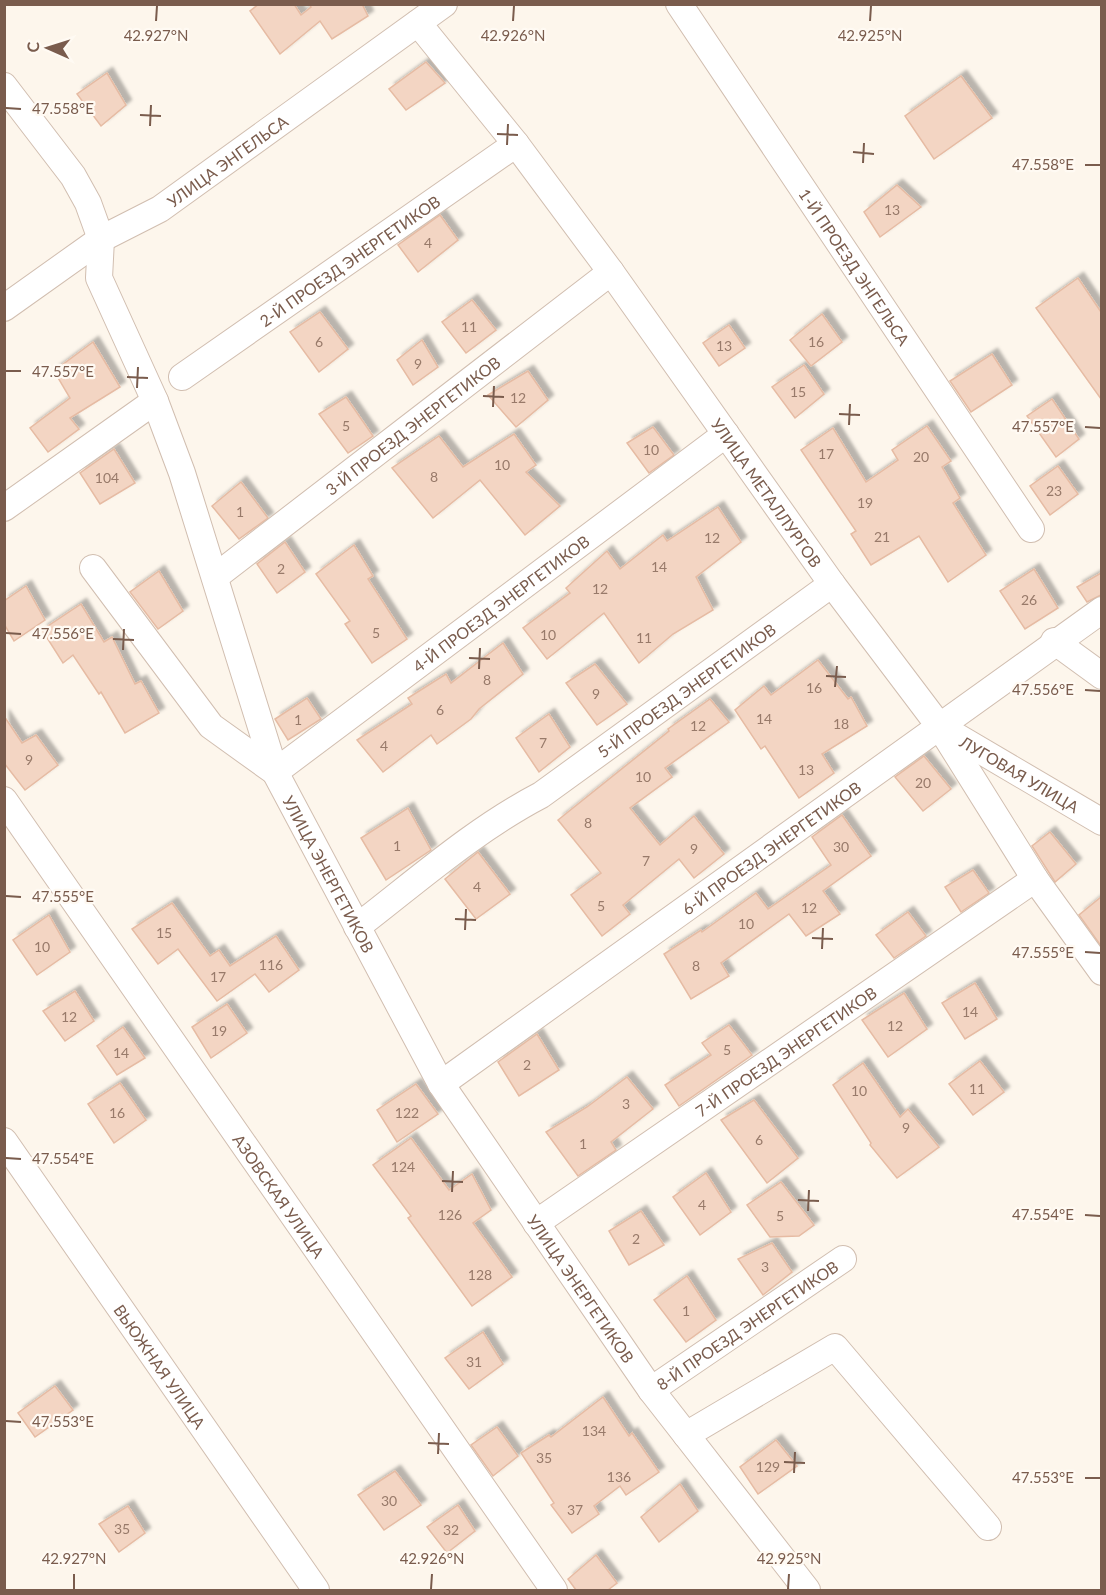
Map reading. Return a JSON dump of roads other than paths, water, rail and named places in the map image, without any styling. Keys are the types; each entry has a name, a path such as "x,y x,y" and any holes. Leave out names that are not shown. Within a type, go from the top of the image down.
{"street":[{"name":"УЛИЦА ЭНГЕЛЬСА","path":"4,308 101,239 160,209 444,4"},
{"name":"1-Й ПРОЕЗД ЭНГЕЛЬСА","path":"680,4 1031,529"},
{"name":"УЛИЦА МЕТАЛЛУРГОВ","path":"418,23 516,144 611,272 832,584 940,727 1035,879 1101,972"},
{"name":"УЛИЦА ЭНЕРГЕТИКОВ","path":"4,86 73,176 88,203 101,239 99,278 155,401 182,473 275,772 357,927 441,1084 651,1390 807,1590"},
{"name":"2-Й ПРОЕЗД ЭНЕРГЕТИКОВ","path":"182,377 516,144"},
{"name":"3-Й ПРОЕЗД ЭНЕРГЕТИКОВ","path":"214,577 611,272"},
{"path":"4,508 155,401"},
{"name":"4-Й ПРОЕЗД ЭНЕРГЕТИКОВ","path":"275,772 726,434"},
{"path":"93,568 211,726 275,772"},
{"name":"5-Й ПРОЕЗД ЭНЕРГЕТИКОВ","path":"357,927 482,831 509,812 541,795 832,584"},
{"name":"6-Й ПРОЕЗД ЭНЕРГЕТИКОВ","path":"441,1084 940,727 1054,641 1101,610"},
{"path":"1054,641 1101,676"},
{"name":"ЛУГОВАЯ УЛИЦА","path":"940,727 1101,822"},
{"name":"АЗОВСКАЯ УЛИЦА","path":"4,800 554,1590"},
{"name":"7-Й ПРОЕЗД ЭНЕРГЕТИКОВ","path":"536,1223 1035,879"},
{"name":"ВЬЮЖНАЯ УЛИЦА","path":"4,1141 316,1590"},
{"name":"8-Й ПРОЕЗД ЭНЕРГЕТИКОВ","path":"651,1390 843,1259"},
{"path":"686,1435 835,1347 988,1527"}]}
